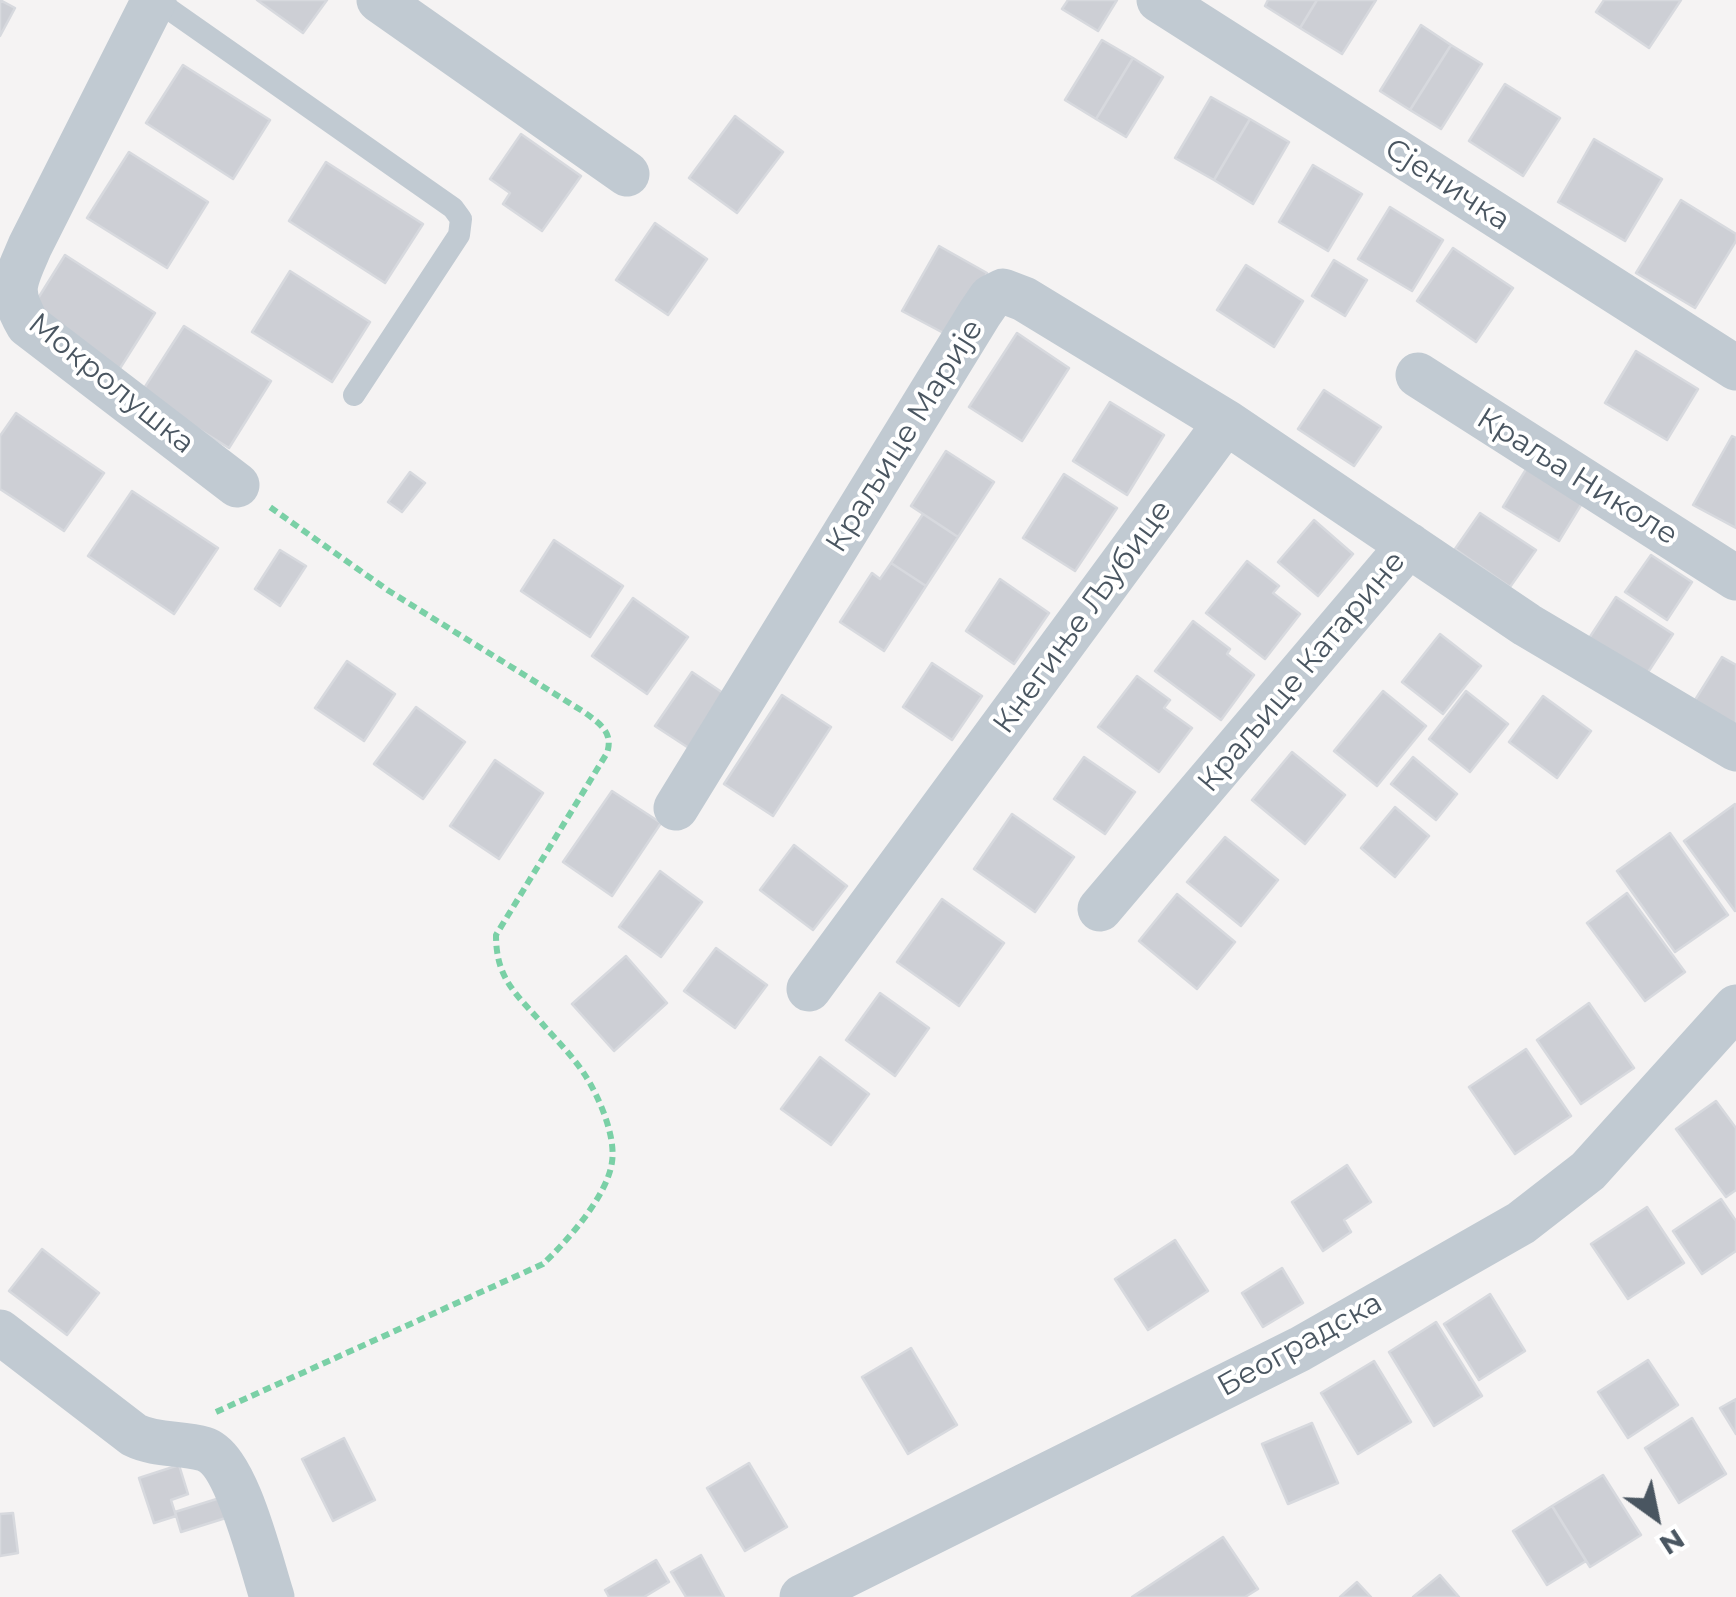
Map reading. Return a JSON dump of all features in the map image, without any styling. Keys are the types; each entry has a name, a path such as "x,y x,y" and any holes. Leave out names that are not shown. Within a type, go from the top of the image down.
{"street":[{"name":"Мокролушка","path":"155,0 30,246 16,280 15,303 28,325 237,484"},
{"path":"379,0 627,174"},
{"name":"Сјеничка","path":"1159,0 1736,368"},
{"name":"Краљице Марије","path":"676,808 992,298 1003,291 1015,294 1226,422"},
{"name":"Краља Николе","path":"1418,376 1736,578"},
{"path":"1226,422 1409,545"},
{"name":"Кнегиње Љубице","path":"809,988 1226,422"},
{"name":"Краљице Катарине","path":"1100,909 1409,545 1527,624 1736,749"},
{"name":"Београдска","path":"802,1597 1300,1348 1521,1223 1588,1171 1736,1007"},
{"path":"0,1332 134,1435 205,1449 217,1456 233,1484 272,1597"}],"lane":[{"name":"Мокролушка","path":"155,0 453,208 461,218 459,234 354,396"}],"path":[{"path":"151,1441 544,1264 598,1195 612,1162 605,1114 584,1073 510,986 496,962 496,936 607,752 611,742 608,733 584,712 389,591 237,484"}],"building":[{"path":"0,0 15,8 0,36"},
{"path":"257,0 327,0 303,33"},
{"path":"1068,0 1117,0 1098,31 1062,9"},
{"path":"1268,0 1317,0 1300,28 1265,6"},
{"path":"1317,0 1376,0 1342,54 1300,28"},
{"path":"1604,0 1681,0 1649,48 1596,12"},
{"path":"1421,25 1451,45 1410,110 1380,91"},
{"path":"1102,40 1133,58 1096,119 1065,100"},
{"path":"1451,45 1482,64 1441,129 1410,110"},
{"path":"1133,58 1163,77 1126,137 1096,119"},
{"path":"183,65 270,120 233,179 146,123"},
{"path":"1505,84 1560,118 1523,176 1469,141"},
{"path":"1211,97 1250,119 1214,180 1175,158"},
{"path":"735,116 783,152 737,213 689,178"},
{"path":"1250,119 1289,142 1253,204 1214,180"},
{"path":"521,134 581,176 542,231 503,204 510,193 490,179"},
{"path":"1594,139 1662,179 1625,241 1558,202"},
{"path":"129,152 208,202 167,268 87,218"},
{"path":"326,162 423,224 385,283 289,221"},
{"path":"1313,165 1362,194 1328,251 1279,222"},
{"path":"1681,200 1736,234 1736,241 1695,308 1636,273"},
{"path":"1390,207 1443,240 1412,291 1358,259"},
{"path":"655,223 707,259 668,315 616,280"},
{"path":"939,246 987,273 951,337 902,311"},
{"path":"1453,248 1513,288 1476,342 1417,301"},
{"path":"65,255 155,313 117,373 27,316"},
{"path":"1334,260 1367,280 1345,316 1312,296"},
{"path":"1246,265 1303,301 1274,347 1217,310"},
{"path":"290,271 370,322 332,382 252,332"},
{"path":"184,326 271,381 229,448 141,393"},
{"path":"1017,333 1069,368 1022,441 969,407"},
{"path":"1636,351 1698,389 1667,440 1605,403"},
{"path":"1324,390 1381,427 1354,466 1298,429"},
{"path":"1110,402 1164,435 1127,495 1073,461"},
{"path":"16,413 104,473 64,531 0,489 0,436"},
{"path":"1732,436 1736,438 1736,528 1693,505"},
{"path":"946,451 994,482 958,537 911,506"},
{"path":"1528,466 1584,500 1559,541 1503,507"},
{"path":"410,472 425,483 402,512 388,502"},
{"path":"1064,474 1117,508 1075,571 1023,538"},
{"path":"132,491 218,548 174,614 88,556"},
{"path":"1480,513 1536,550 1510,587 1455,549"},
{"path":"923,514 958,537 926,586 891,563"},
{"path":"1314,520 1353,554 1318,596 1278,562"},
{"path":"554,540 623,586 590,637 521,591"},
{"path":"280,550 306,566 280,606 255,589"},
{"path":"1651,555 1692,582 1667,620 1625,592"},
{"path":"1247,561 1279,586 1273,593 1300,614 1265,659 1206,613"},
{"path":"891,563 926,586 884,651 840,622 872,573 880,579"},
{"path":"1000,579 1049,613 1014,664 966,631"},
{"path":"1616,597 1673,634 1641,683 1584,646"},
{"path":"633,598 688,637 647,694 592,656"},
{"path":"1193,621 1230,649 1227,654 1254,675 1221,720 1155,671"},
{"path":"1440,634 1481,666 1443,714 1402,682"},
{"path":"1722,657 1736,665 1736,726 1695,700"},
{"path":"347,661 395,694 364,741 315,708"},
{"path":"932,663 982,696 952,740 903,707"},
{"path":"692,672 729,697 701,756 655,726"},
{"path":"1137,676 1170,700 1164,708 1192,728 1159,772 1098,727"},
{"path":"1383,691 1426,726 1377,786 1334,751"},
{"path":"1466,691 1508,724 1470,772 1429,739"},
{"path":"782,695 831,727 773,816 724,784"},
{"path":"1543,696 1591,731 1557,778 1509,742"},
{"path":"416,707 465,742 423,799 374,764"},
{"path":"1292,752 1345,795 1305,844 1252,800"},
{"path":"1084,757 1135,792 1105,834 1054,799"},
{"path":"1413,757 1457,794 1436,820 1391,784"},
{"path":"495,760 543,793 499,859 450,826"},
{"path":"612,791 661,823 612,896 563,862"},
{"path":"1735,804 1736,910 1735,911 1684,841"},
{"path":"1395,807 1429,836 1395,877 1361,848"},
{"path":"1012,814 1074,857 1035,912 974,869"},
{"path":"1670,833 1728,915 1675,952 1617,871"},
{"path":"1225,837 1278,880 1241,926 1187,882"},
{"path":"794,845 847,886 813,930 760,890"},
{"path":"660,871 702,902 661,957 619,927"},
{"path":"1627,893 1685,972 1645,1001 1587,923"},
{"path":"1177,894 1235,942 1197,989 1139,941"},
{"path":"942,899 1004,943 959,1006 897,962"},
{"path":"716,948 767,985 735,1028 684,991"},
{"path":"626,956 667,1003 614,1051 572,1004"},
{"path":"880,993 929,1028 895,1076 846,1040"},
{"path":"1589,1003 1634,1068 1581,1104 1537,1040"},
{"path":"1526,1049 1571,1116 1515,1154 1469,1087"},
{"path":"820,1057 869,1094 831,1145 781,1109"},
{"path":"1716,1101 1736,1128 1736,1190 1726,1197 1676,1129"},
{"path":"1347,1165 1371,1202 1344,1220 1351,1232 1323,1251 1292,1202"},
{"path":"1721,1199 1736,1221 1736,1251 1702,1274 1673,1231"},
{"path":"1647,1207 1684,1263 1628,1299 1591,1244"},
{"path":"1175,1240 1208,1291 1148,1330 1115,1279"},
{"path":"42,1249 99,1293 67,1335 9,1291"},
{"path":"1282,1268 1303,1303 1263,1327 1242,1293"},
{"path":"1490,1294 1525,1351 1479,1380 1444,1324"},
{"path":"1436,1322 1482,1396 1434,1426 1389,1352"},
{"path":"911,1348 957,1425 908,1454 862,1377"},
{"path":"1648,1360 1678,1405 1628,1438 1598,1392"},
{"path":"1374,1361 1411,1422 1358,1454 1321,1393"},
{"path":"1736,1399 1736,1434 1720,1408"},
{"path":"1692,1418 1726,1474 1679,1503 1645,1448"},
{"path":"1312,1423 1338,1483 1288,1504 1262,1444"},
{"path":"344,1438 375,1500 333,1521 302,1459"},
{"path":"749,1463 787,1527 745,1551 707,1488"},
{"path":"179,1465 188,1494 171,1500 176,1516 154,1523 139,1478"},
{"path":"1603,1475 1641,1535 1590,1567 1552,1506"},
{"path":"223,1497 229,1517 181,1532 175,1512"},
{"path":"1552,1506 1586,1561 1547,1585 1513,1531"},
{"path":"13,1513 18,1553 0,1556 0,1514"},
{"path":"1223,1537 1258,1589 1245,1597 1132,1597"},
{"path":"701,1555 724,1597 686,1597 671,1572"},
{"path":"656,1560 669,1582 644,1597 609,1597 605,1590"},
{"path":"1440,1575 1459,1597 1413,1597"},
{"path":"1357,1582 1371,1597 1340,1597"}]}
